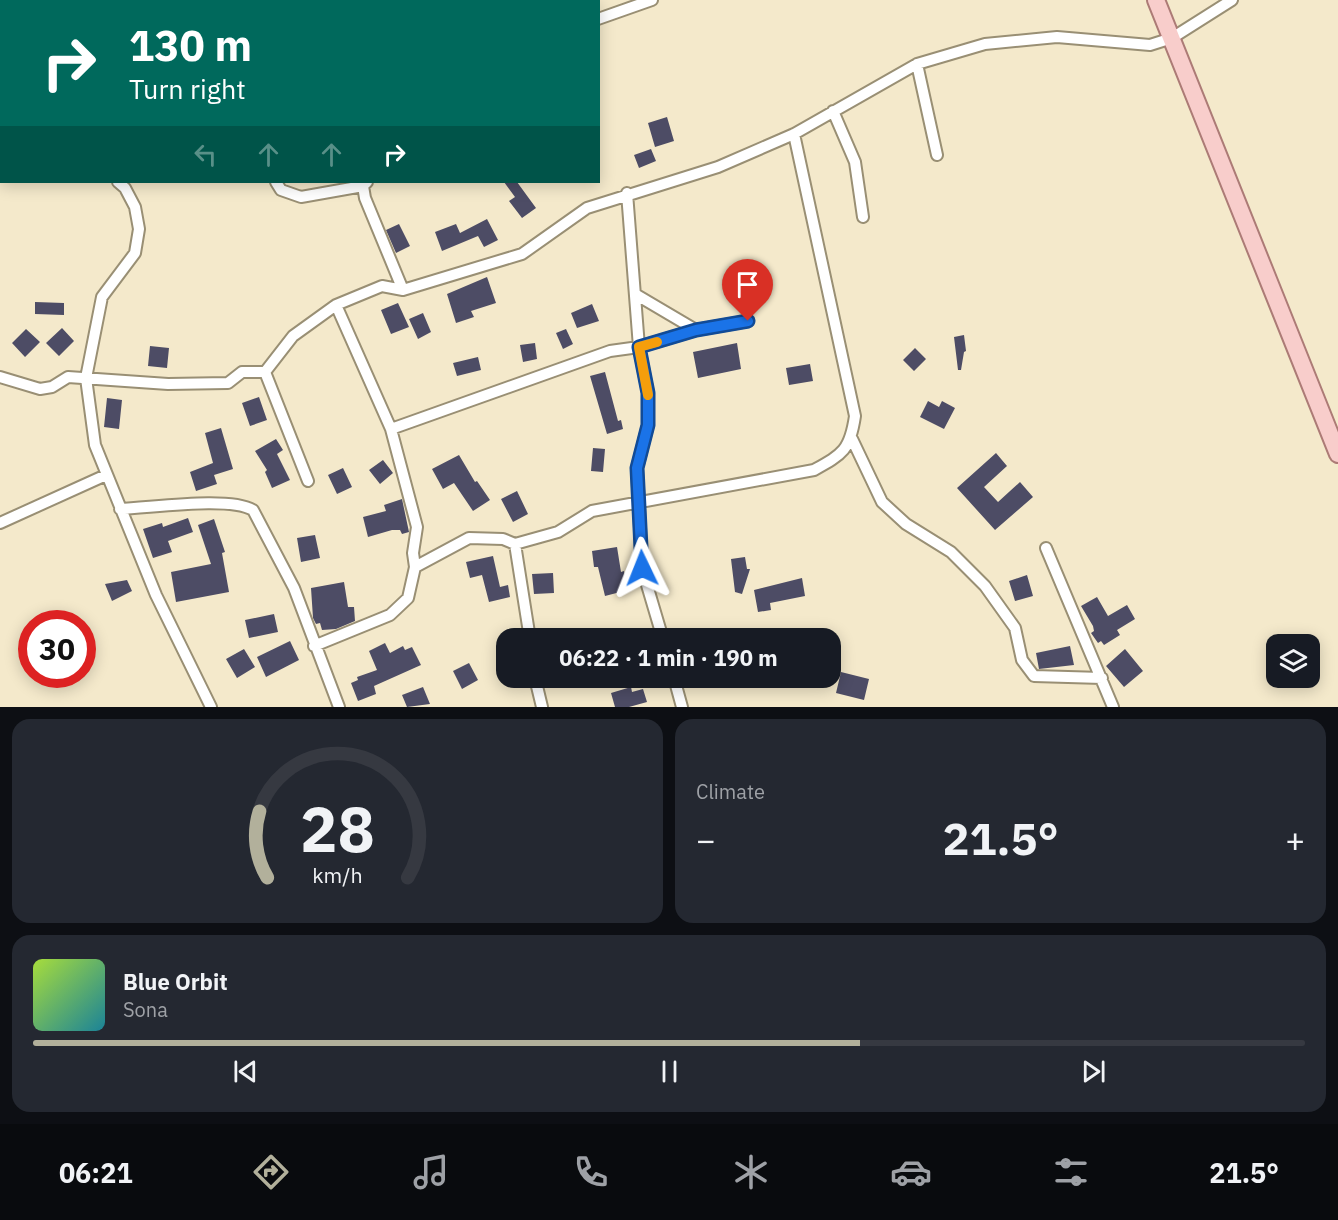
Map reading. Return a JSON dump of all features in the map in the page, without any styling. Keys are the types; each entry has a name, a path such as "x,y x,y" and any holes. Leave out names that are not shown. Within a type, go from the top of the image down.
{"main road":[{"path":"1156,0 1338,454"}],"street":[{"path":"600,19 652,0"},
{"path":"265,372 293,336 336,305 382,286 403,290 522,254 587,208 627,193 718,167 794,134 917,64 985,44 1057,37 1150,45 1172,38 1232,0"},
{"path":"917,64 937,155"},
{"path":"833,111 855,162 863,217"},
{"path":"415,567 469,538 503,539 515,544 558,532 592,511 814,471 838,457 852,440 855,416 794,134"},
{"path":"119,183 125,188 135,207 139,229 135,253 102,297 86,378 95,445 156,594 211,707"},
{"path":"277,183 281,190 301,198 365,184 365,198 403,290"},
{"path":"627,193 639,347 648,393 648,425 637,468 642,568 660,628"},
{"path":"635,294 696,330"},
{"path":"314,646 390,615 408,598 415,567 413,553 417,527 391,429 336,305"},
{"path":"391,429 610,351 639,347 696,330 748,321"},
{"path":"0,377 39,389 52,387 68,377 168,384 228,383 242,372 265,372"},
{"path":"265,372 308,481"},
{"path":"852,440 882,502 906,524 951,552 985,586 1015,628 1022,660 1034,676 1102,678"},
{"path":"0,523 106,475"},
{"path":"120,509 226,503 243,504 253,510 294,588 314,646 339,707"},
{"path":"515,544 528,628"},
{"path":"1046,548 1113,707"},
{"path":"538,688 542,707"},
{"path":"677,688 682,707"}],"building":[{"path":"667,117 674,141 655,147 648,123"},
{"path":"651,149 656,161 639,168 634,155"},
{"path":"505,183 518,183 536,208 522,218 509,201 515,197"},
{"path":"487,219 498,240 484,247 478,236 442,251 435,232 456,224 460,233"},
{"path":"399,224 410,246 396,253 386,230"},
{"path":"487,277 496,303 471,311 474,317 456,323 447,294"},
{"path":"35,302 64,303 64,315 35,314"},
{"path":"398,303 409,327 391,334 381,310"},
{"path":"592,304 599,321 577,328 571,313"},
{"path":"423,313 431,332 418,339 409,319"},
{"path":"62,328 74,341 59,356 46,343"},
{"path":"26,329 40,342 25,357 12,343"},
{"path":"566,329 573,344 563,349 556,333"},
{"path":"964,335 966,351 961,370 958,370 954,337"},
{"path":"535,343 537,359 523,362 520,345"},
{"path":"737,343 741,369 698,378 693,352"},
{"path":"150,346 169,348 167,368 148,366"},
{"path":"915,348 926,359 914,371 903,360"},
{"path":"478,357 481,370 457,376 453,363"},
{"path":"810,364 813,381 789,385 786,368"},
{"path":"605,372 618,421 621,420 623,429 607,434 590,376"},
{"path":"259,397 267,420 250,426 242,403"},
{"path":"107,398 122,400 119,429 104,427"},
{"path":"928,401 939,407 942,401 955,408 944,429 920,417"},
{"path":"221,428 233,469 214,475 217,484 196,491 190,472 213,463 205,433"},
{"path":"276,439 283,450 277,454 290,480 272,488 265,472 267,470 255,451"},
{"path":"593,448 605,449 603,472 591,471"},
{"path":"996,453 1007,466 984,487 998,502 1020,482 1033,497 995,530 957,488"},
{"path":"459,455 475,482 477,481 490,500 473,511 454,483 443,489 432,469"},
{"path":"383,460 393,473 380,484 369,470"},
{"path":"343,468 352,487 337,494 328,475"},
{"path":"517,491 528,514 513,522 501,499"},
{"path":"402,499 409,532 402,534 400,530 392,530 368,537 363,517 386,511 384,505"},
{"path":"188,518 193,532 168,541 172,552 153,558 143,529 162,523 163,527"},
{"path":"214,519 225,552 222,553 229,592 176,602 171,572 211,564 198,525"},
{"path":"315,535 320,558 301,562 297,538"},
{"path":"617,547 621,572 624,571 628,590 605,596 598,567 594,567 592,551"},
{"path":"493,556 500,587 508,585 510,597 489,602 482,575 470,578 466,562"},
{"path":"745,557 747,569 750,569 742,594 735,592 731,559"},
{"path":"553,573 554,593 534,594 532,574"},
{"path":"1027,575 1033,596 1015,601 1009,581"},
{"path":"802,578 805,596 770,603 771,610 758,612 754,590"},
{"path":"127,580 132,591 112,601 105,584"},
{"path":"344,582 348,607 354,607 355,621 336,629 322,630 320,623 316,624 313,618 311,588"},
{"path":"1097,597 1108,616 1127,605 1135,619 1117,630 1120,635 1104,645 1101,641 1098,643 1091,633 1094,631 1093,626 1081,606"},
{"path":"274,614 278,632 249,638 245,620"},
{"path":"290,641 299,660 266,677 257,657"},
{"path":"385,643 390,653 403,646 405,650 412,647 421,665 374,686 376,694 358,701 351,683 358,680 357,677 377,670 369,651"},
{"path":"1070,646 1074,665 1039,669 1036,653"},
{"path":"244,649 255,667 237,678 226,659"},
{"path":"1125,649 1143,671 1124,687 1106,666"},
{"path":"469,663 478,680 462,689 453,671"},
{"path":"841,672 869,679 864,700 836,693 837,688 841,688"},
{"path":"423,687 430,704 407,707 402,695"},
{"path":"628,688 631,688 632,692 643,689 647,702 629,707 615,707 611,693"}],"slow traffic":[{"path":"648,395 639,347 657,342"}],"route":[{"path":"642,568 637,468 648,425 648,393 639,347 696,330 748,321"}]}
